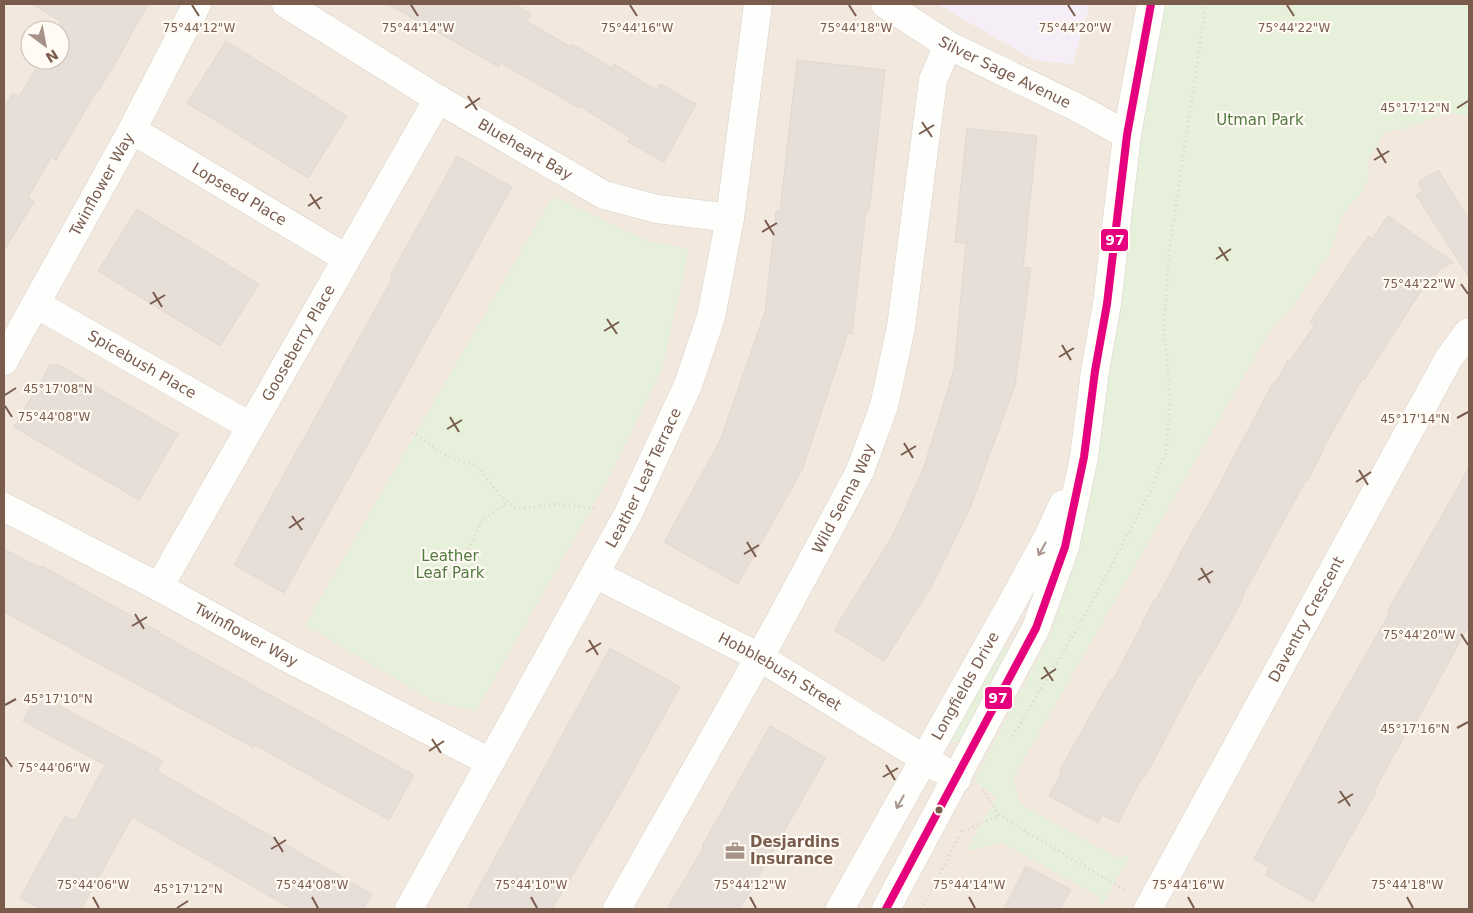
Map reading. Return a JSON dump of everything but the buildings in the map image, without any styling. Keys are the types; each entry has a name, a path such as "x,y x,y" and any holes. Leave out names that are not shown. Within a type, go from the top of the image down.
{"street":[{"name":"Twinflower Way","path":"4,361 132,130 197,4"},
{"name":"Blueheart Bay","path":"286,4 438,99 604,195 657,209 730,218"},
{"name":"Leather Leaf Terrace","path":"409,909 628,514 688,385 711,317 730,218 758,4"},
{"name":"Silver Sage Avenue","path":"884,4 948,45 1078,108 1127,135"},
{"name":"Longfields Drive","path":"886,909 968,787 1036,628 1065,547 1084,457 1095,371 1107,304 1127,135 1150,4"},
{"name":"Wild Senna Way","path":"616,909 759,657 860,471 884,406 901,327 933,80 948,45"},
{"name":"Gooseberry Place","path":"159,587 438,99"},
{"name":"Lopseed Place","path":"132,130 346,258"},
{"name":"Spicebush Place","path":"36,304 250,426"},
{"name":"Daventry Crescent","path":"1150,907 1449,358 1469,332"},
{"name":"Longfields Drive","path":"840,909 1048,537 1084,457"},
{"name":"Twinflower Way","path":"4,506 159,587 282,655 490,762"},
{"name":"Hobblebush Street","path":"595,574 759,657 968,787"}],"path":[{"path":"1011,740 1088,610 1151,490 1166,452 1170,401 1164,325 1169,251 1206,4"},
{"path":"412,432 447,456 476,466 501,496 517,509 560,504 628,514"},
{"path":"447,560 468,552 482,522 509,502"},
{"path":"968,787 982,787 999,815 1150,907"},
{"path":"961,834 999,815"},
{"path":"922,909 964,826"}],"shaded area":[{"path":"4,4 1469,4 1469,909 4,909"},
{"path":"937,4 1090,4 1073,64 1036,61"}],"green space":[{"name":"Utman Park","path":"1164,4 1469,4 1469,115 1449,114 1438,116 1405,129 1384,132 1368,161 1369,177 1363,191 1343,214 1329,255 1289,311 1271,329 1013,778 1021,805 1118,858 1130,855 1101,907 1098,896 1001,842 966,852 996,797 974,781 1052,632 1076,550 1136,155"},
{"name":"Leather Leaf Park","path":"553,196 648,241 689,249 662,369 607,481 476,711 433,701 305,625"},
{"path":"1006,648 1009,650 964,738 956,743 952,742 950,738 999,649"}],"transit line":[{"name":"97","path":"886,909 1036,628 1065,547 1084,457 1095,371 1107,304 1127,135 1151,4"}],"place":[{"name":"Desjardins Insurance","path":"735,851"}]}
